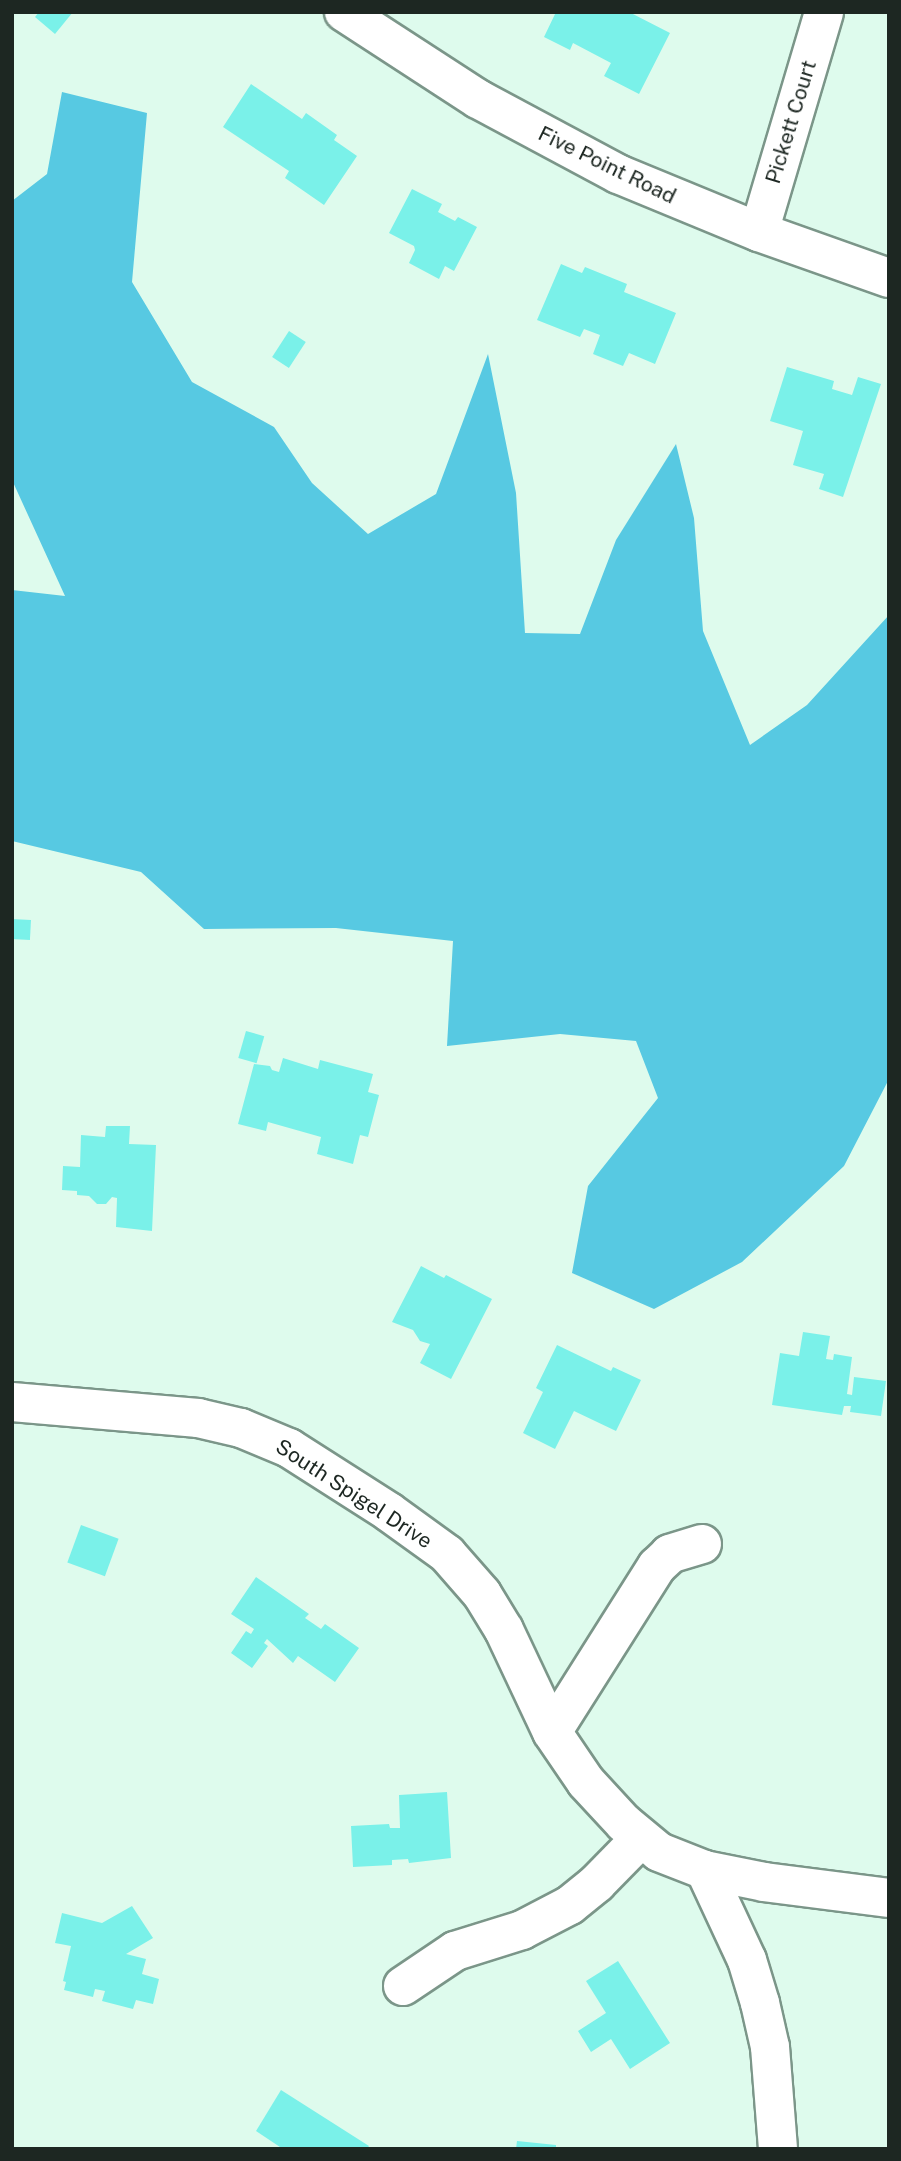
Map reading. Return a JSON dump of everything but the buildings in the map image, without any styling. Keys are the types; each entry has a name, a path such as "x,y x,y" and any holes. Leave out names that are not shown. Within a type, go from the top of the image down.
{"street":[{"name":"Five Point Road","path":"344,12 478,99 618,174 759,232 889,278"},
{"name":"Pickett Court","path":"759,232 824,12"},
{"name":"South Spigel Drive","path":"12,1402 198,1418 241,1428 289,1448 389,1512 447,1554 482,1594 504,1630 552,1732 586,1782 641,1838 659,1852 705,1870 764,1882 889,1898"},
{"path":"552,1732 657,1566 670,1554 702,1544"},
{"path":"403,1986 456,1951 522,1930 570,1905 597,1883 641,1838"},
{"path":"705,1870 747,1960 760,2003 770,2047 778,2149"}],"water":[{"path":"62,92 147,113 132,282 192,382 274,427 312,483 368,534 436,494 488,354 516,493 525,633 580,634 616,540 676,444 694,518 703,631 750,745 807,705 889,615 889,1079 844,1166 742,1262 654,1309 572,1273 588,1186 658,1098 636,1041 560,1034 447,1046 453,941 336,928 204,929 141,872 12,841 12,590 65,596 12,480 12,201 47,174"}]}
